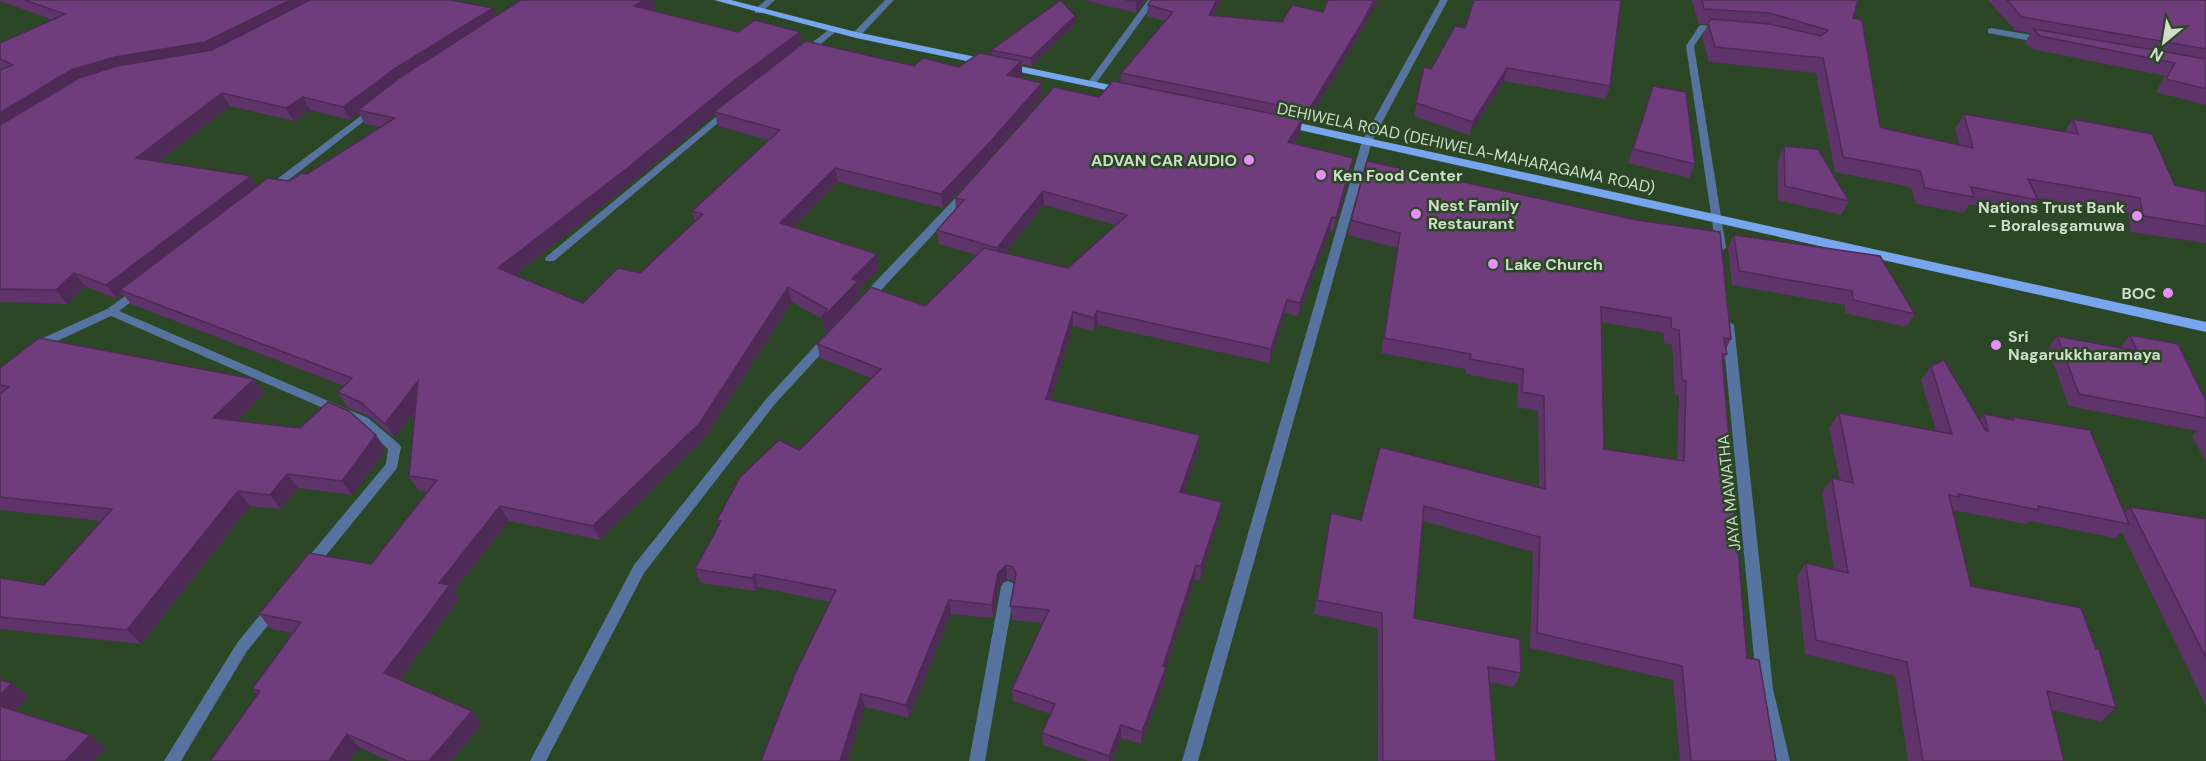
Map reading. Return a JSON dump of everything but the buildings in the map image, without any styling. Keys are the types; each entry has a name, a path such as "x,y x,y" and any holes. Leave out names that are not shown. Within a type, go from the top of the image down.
{"main road":[{"path":"719,0 834,30 1061,83 1091,84 1137,94"},
{"name":"DEHIWELA ROAD (DEHIWELA-MAHARAGAMA ROAD)","path":"1263,120 2206,327"}],"street":[{"path":"758,11 771,0"},
{"path":"856,35 890,0"},
{"path":"1091,84 1152,0"},
{"path":"1190,761 1367,141 1444,0"},
{"path":"1723,267 1718,220 1690,46 1702,28 1732,31"},
{"path":"796,58 834,30"},
{"path":"1991,31 2048,41"},
{"path":"262,195 385,101"},
{"path":"550,259 738,101"},
{"path":"859,306 972,186"},
{"path":"23,353 111,312 149,283"},
{"path":"111,312 364,421 395,447 392,465 302,574"},
{"name":"JAYA MAWATHA","path":"1727,314 1765,689 1782,761"},
{"path":"538,761 639,569 771,400 835,332"},
{"path":"976,761 1008,587"},
{"path":"172,761 242,647 280,601"}],"place":[{"name":"ADVAN CAR AUDIO","path":"1249,160"},
{"name":"Ken Food Center","path":"1321,175"},
{"name":"Nest Family Restaurant","path":"1416,214"},
{"name":"Nations Trust Bank - Boralesgamuwa","path":"2137,216"},
{"name":"Lake Church","path":"1493,264"},
{"name":"BOC","path":"2168,293"},
{"name":"Sri Nagarukkharamaya","path":"1996,345"}]}
